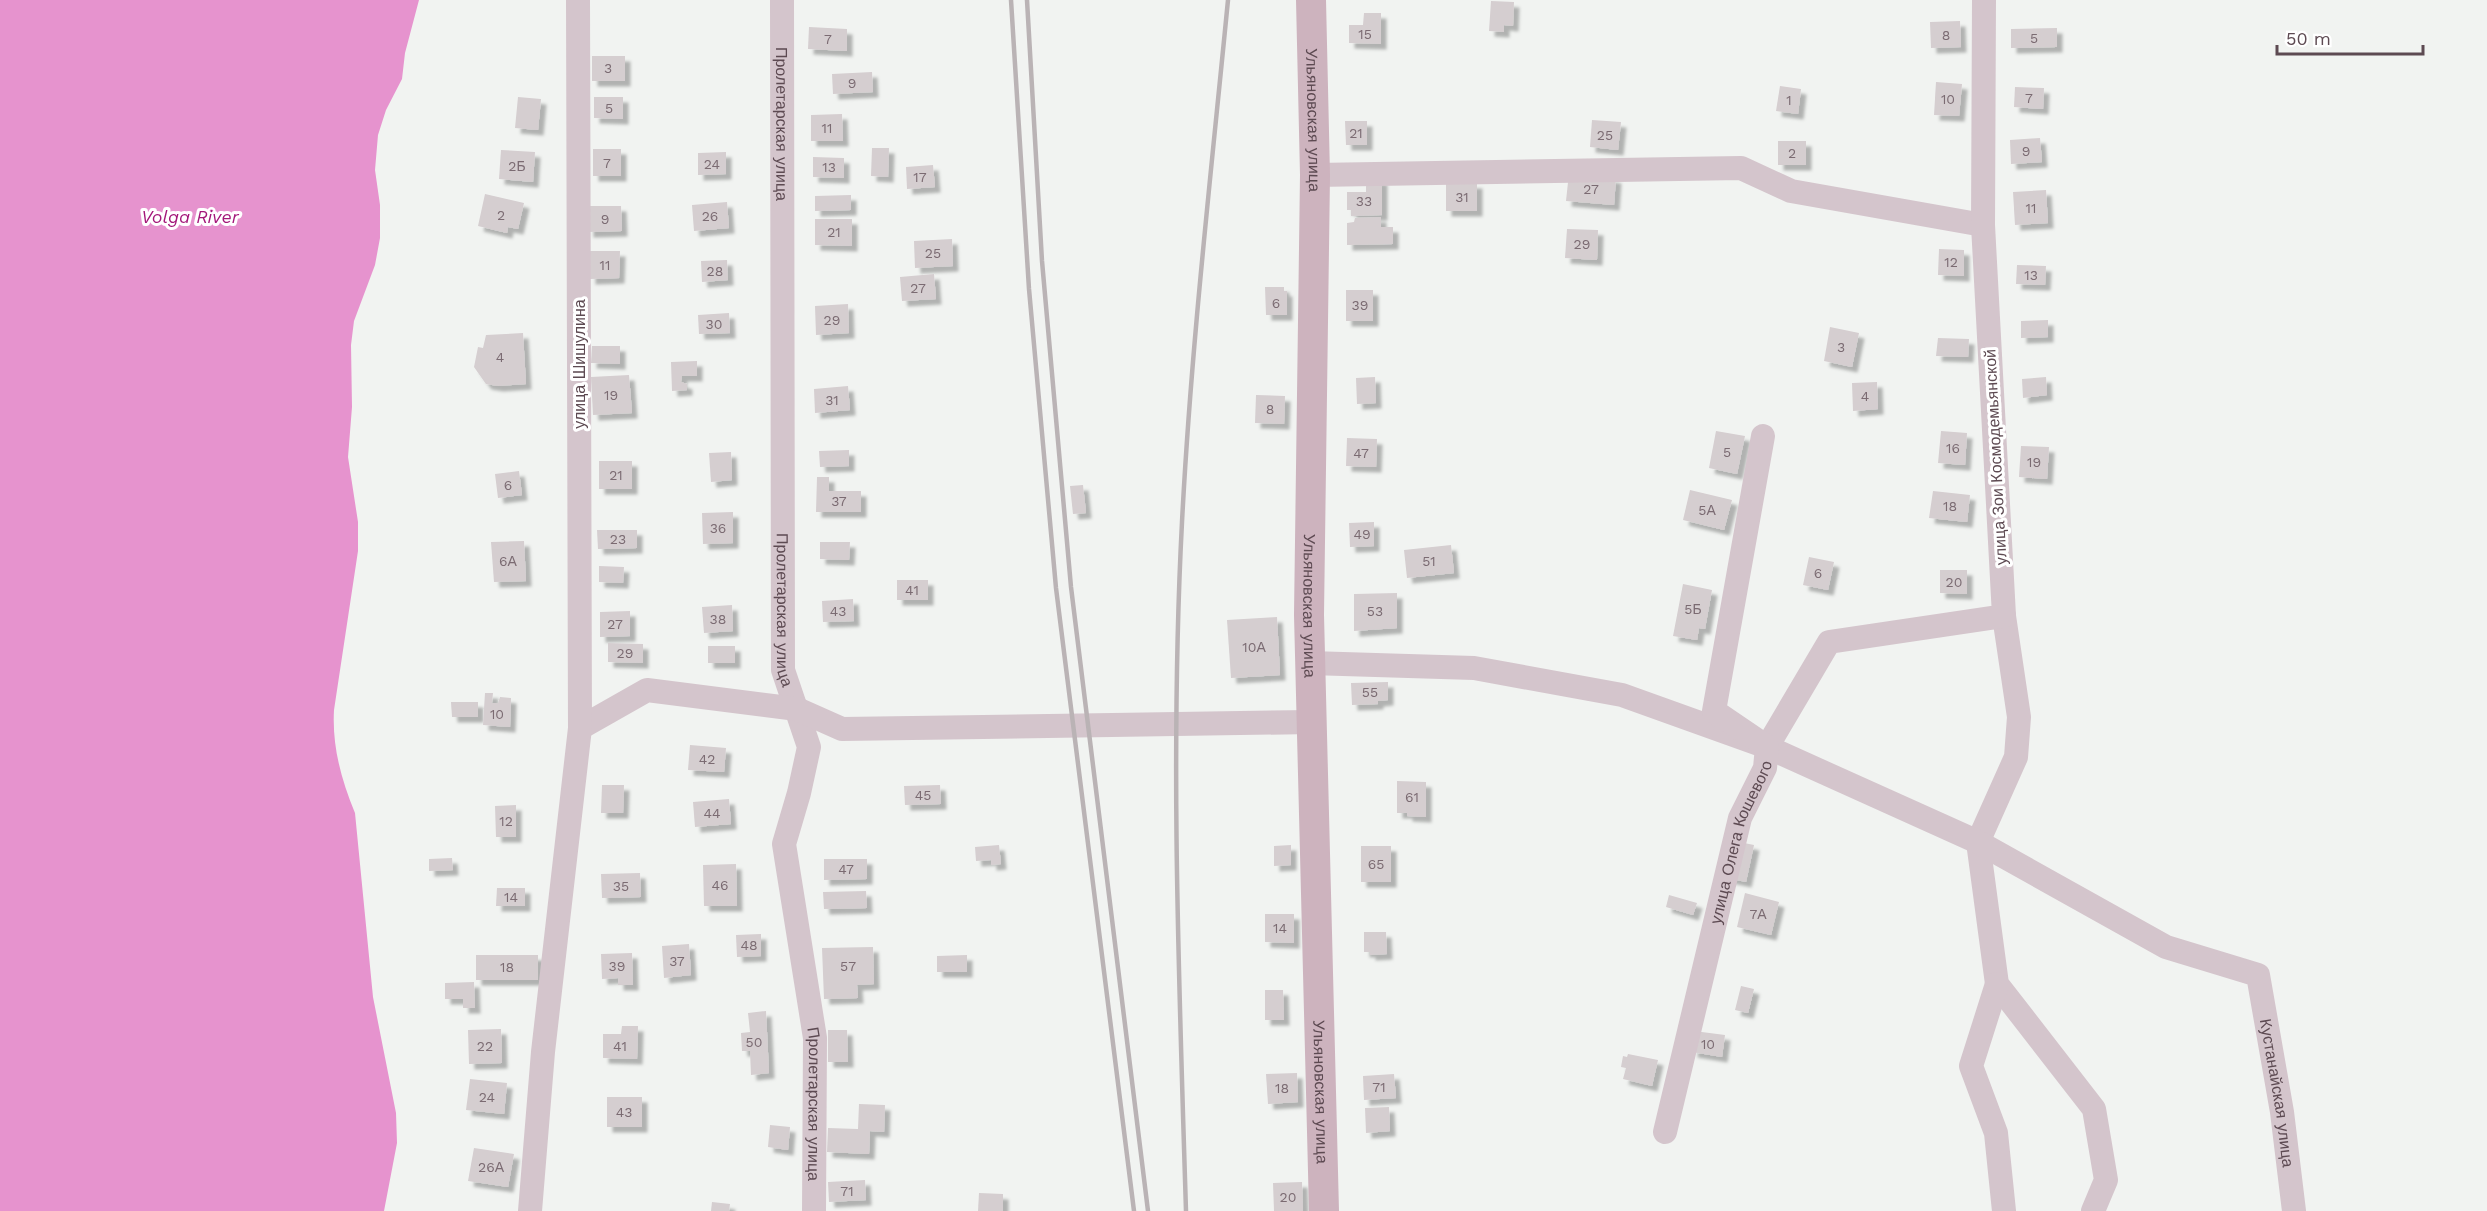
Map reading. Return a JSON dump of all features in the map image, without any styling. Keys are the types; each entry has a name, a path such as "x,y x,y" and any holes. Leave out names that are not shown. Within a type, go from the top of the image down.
{"main road":[{"name":"Ульяновская улица","path":"1311,0 1315,175 1310,663 1324,1211"}],"street":[{"name":"улица Шишулина","path":"530,1211 543,1052 580,728 578,0"},
{"name":"Пролетарская улица","path":"782,0 783,670 809,747 800,793 784,844 815,1038 814,1211"},
{"name":"улица Зои Космодемьянской","path":"1978,842 2016,757 2019,717 2004,616 1983,225 1984,0"},
{"path":"1315,175 1741,168 1791,191 1983,225"},
{"name":"улица Олега Кошевого","path":"1665,1131 1740,818 1765,768 1767,747 1714,711 1763,436"},
{"path":"1767,747 1829,642 2004,616"},
{"path":"1310,663 1474,668 1622,695 1767,747 1978,842 1997,984 1971,1066 1996,1132 2004,1211"},
{"path":"580,728 647,690 797,709 842,729 1036,728 1312,722"},
{"name":"Кустанайская улица","path":"1978,842 2166,947 2258,975 2282,1112 2294,1211"},
{"path":"1997,984 2094,1109 2106,1180 2093,1211"}],"water":[{"name":"Volga River","path":"0,0 419,0 405,53 402,79 386,110 378,135 375,170 380,205 380,238 375,265 354,321 351,345 352,407 348,457 358,522 358,551 334,710 334,736 338,762 355,813 373,997 396,1113 397,1143 384,1211 0,1211"}],"building":[{"path":"1491,1 1514,2 1513,26 1504,25 1504,32 1489,31"},
{"path":"1364,13 1381,13 1381,44 1349,43 1349,25 1363,25"},
{"path":"1960,21 1961,47 1931,48 1930,22"},
{"path":"809,27 847,29 847,51 808,49"},
{"path":"2057,28 2057,47 2011,48 2011,29"},
{"path":"592,56 625,56 625,81 592,81"},
{"path":"872,72 873,92 833,94 832,74"},
{"path":"1936,82 1962,84 1959,116 1934,115"},
{"path":"1780,86 1801,89 1798,114 1776,111"},
{"path":"2015,87 2044,88 2043,109 2014,107"},
{"path":"518,97 541,99 538,130 515,128"},
{"path":"594,97 623,97 623,119 594,118"},
{"path":"842,114 843,141 811,141 811,115"},
{"path":"1592,120 1621,122 1618,150 1590,147"},
{"path":"1345,121 1367,121 1367,145 1346,145"},
{"path":"2040,138 2042,162 2011,164 2010,140"},
{"path":"1778,141 1806,141 1806,165 1778,165"},
{"path":"872,148 889,148 888,177 871,176"},
{"path":"593,149 621,149 621,176 593,176"},
{"path":"501,150 535,152 533,182 499,179"},
{"path":"726,152 726,174 698,175 698,153"},
{"path":"813,157 844,158 844,178 813,177"},
{"path":"933,165 935,187 907,189 906,167"},
{"path":"1569,173 1616,178 1614,205 1566,201"},
{"path":"1366,179 1382,179 1382,215 1351,216 1351,210 1347,210 1347,192 1366,192"},
{"path":"1446,183 1477,183 1477,211 1446,211"},
{"path":"2046,190 2048,223 2015,225 2013,192"},
{"path":"485,194 524,203 518,229 508,227 507,233 478,226"},
{"path":"851,195 851,210 815,211 815,196"},
{"path":"727,202 729,228 694,231 692,205"},
{"path":"588,206 621,206 622,231 588,232"},
{"path":"1381,217 1381,227 1393,227 1393,244 1347,245 1347,223 1354,222 1355,218"},
{"path":"815,219 852,219 852,246 815,245"},
{"path":"1567,229 1598,230 1597,260 1565,258"},
{"path":"952,239 953,266 915,268 914,241"},
{"path":"1939,249 1964,250 1964,276 1938,275"},
{"path":"590,251 620,251 619,278 590,279"},
{"path":"727,260 728,280 702,282 701,261"},
{"path":"2017,265 2046,266 2045,285 2016,284"},
{"path":"934,274 936,299 902,301 900,277"},
{"path":"1265,287 1284,287 1284,291 1287,291 1287,315 1266,315"},
{"path":"1346,290 1373,290 1373,321 1346,321"},
{"path":"848,304 849,333 816,335 815,306"},
{"path":"729,313 730,333 699,334 698,315"},
{"path":"2048,320 2048,337 2021,338 2021,321"},
{"path":"1830,327 1859,333 1852,367 1824,361"},
{"path":"523,333 526,384 498,386 486,384 474,367 478,347 483,348 486,335"},
{"path":"1938,338 1969,339 1968,357 1936,356"},
{"path":"592,346 620,346 620,364 591,363"},
{"path":"697,361 697,376 682,376 681,382 687,384 687,390 672,391 671,362"},
{"path":"629,375 632,413 593,415 591,377"},
{"path":"1375,377 1376,403 1357,404 1356,378"},
{"path":"2046,377 2047,395 2023,398 2022,379"},
{"path":"1877,382 1878,409 1853,411 1852,383"},
{"path":"848,386 850,410 815,413 814,389"},
{"path":"1256,395 1285,396 1284,424 1255,423"},
{"path":"1716,431 1745,436 1737,474 1709,468"},
{"path":"1941,431 1967,433 1965,465 1938,463"},
{"path":"1347,438 1377,439 1376,467 1346,466"},
{"path":"2021,446 2049,447 2047,479 2019,477"},
{"path":"849,450 849,466 820,467 819,451"},
{"path":"731,452 732,480 711,482 709,453"},
{"path":"599,461 632,461 632,489 599,489"},
{"path":"519,471 522,495 498,498 495,474"},
{"path":"817,477 829,477 829,491 861,491 861,512 816,512"},
{"path":"1083,485 1086,513 1073,514 1070,486"},
{"path":"1690,490 1732,500 1724,530 1683,520"},
{"path":"1933,491 1970,495 1967,522 1929,518"},
{"path":"733,512 733,543 703,544 702,513"},
{"path":"1374,522 1374,546 1350,547 1349,523"},
{"path":"597,530 637,530 637,548 598,549"},
{"path":"524,541 526,581 494,582 491,542"},
{"path":"820,542 850,542 849,560 820,559"},
{"path":"1451,545 1454,573 1407,578 1404,550"},
{"path":"1809,557 1834,562 1828,590 1803,585"},
{"path":"599,566 624,567 623,583 599,582"},
{"path":"1940,570 1967,570 1967,594 1940,593"},
{"path":"897,580 928,580 928,600 897,600"},
{"path":"1683,584 1712,590 1705,629 1699,628 1697,640 1673,636"},
{"path":"1397,593 1397,628 1354,631 1354,594"},
{"path":"853,599 854,621 823,622 822,601"},
{"path":"732,605 733,631 704,633 702,607"},
{"path":"630,611 630,636 600,637 600,612"},
{"path":"1277,617 1280,675 1231,678 1227,620"},
{"path":"608,643 643,644 643,663 608,662"},
{"path":"708,646 735,646 735,663 708,663"},
{"path":"1388,682 1388,700 1378,701 1378,704 1352,705 1351,683"},
{"path":"485,693 493,693 492,703 498,703 500,697 511,698 510,727 483,725"},
{"path":"451,702 478,702 478,717 452,717"},
{"path":"690,745 726,748 724,772 688,770"},
{"path":"1397,781 1426,782 1426,817 1397,813"},
{"path":"602,785 624,785 623,813 601,813"},
{"path":"940,785 941,804 905,805 904,786"},
{"path":"729,799 731,824 695,827 693,802"},
{"path":"516,805 516,837 496,837 495,806"},
{"path":"1744,843 1754,845 1746,882 1723,877"},
{"path":"999,845 1001,864 991,865 991,860 976,861 975,847"},
{"path":"1291,845 1291,865 1274,866 1274,846"},
{"path":"1361,846 1391,846 1391,882 1361,882"},
{"path":"452,858 453,870 429,871 429,859"},
{"path":"824,859 867,859 867,879 824,880"},
{"path":"736,864 737,906 704,906 703,865"},
{"path":"640,873 641,897 602,898 601,874"},
{"path":"497,888 525,888 525,906 496,906"},
{"path":"866,891 867,908 824,909 823,892"},
{"path":"1745,893 1779,902 1771,935 1737,927"},
{"path":"1669,895 1697,903 1693,915 1666,907"},
{"path":"1265,914 1294,914 1294,943 1265,942"},
{"path":"1364,932 1386,932 1387,954 1370,955 1370,952 1364,952"},
{"path":"761,934 761,956 737,957 736,935"},
{"path":"689,944 691,975 664,978 662,946"},
{"path":"873,947 874,984 857,985 858,998 824,999 822,948"},
{"path":"632,953 633,985 618,985 618,978 602,979 601,954"},
{"path":"476,955 538,955 538,980 476,980"},
{"path":"967,955 967,972 937,972 937,956"},
{"path":"474,982 475,1008 463,1008 463,999 445,999 445,983"},
{"path":"1741,986 1754,989 1748,1013 1735,1010"},
{"path":"1265,990 1283,990 1284,1020 1265,1020"},
{"path":"766,1011 769,1073 751,1075 750,1051 742,1051 741,1033 750,1032 748,1013"},
{"path":"622,1026 638,1026 637,1059 603,1058 603,1034 621,1034"},
{"path":"501,1029 502,1063 469,1064 468,1030"},
{"path":"828,1030 847,1030 848,1062 828,1062"},
{"path":"1694,1031 1725,1035 1722,1057 1692,1052"},
{"path":"1628,1054 1658,1060 1652,1086 1623,1079 1626,1068 1621,1067 1623,1056 1627,1057"},
{"path":"1297,1073 1298,1102 1268,1104 1266,1074"},
{"path":"1394,1074 1396,1098 1364,1100 1363,1076"},
{"path":"470,1079 507,1083 504,1114 466,1110"},
{"path":"607,1097 642,1097 642,1127 607,1127"},
{"path":"859,1104 885,1105 884,1132 870,1131 869,1154 827,1152 828,1128 858,1129"},
{"path":"1389,1107 1390,1131 1366,1133 1365,1108"},
{"path":"770,1125 790,1127 788,1150 768,1147"},
{"path":"474,1148 514,1154 508,1187 468,1181"},
{"path":"865,1180 866,1200 829,1202 828,1182"},
{"path":"1302,1182 1303,1211 1274,1211 1273,1183"},
{"path":"979,1193 1003,1194 1003,1211 978,1211"},
{"path":"712,1202 730,1204 729,1211 711,1211"}],"railway":[{"path":"1011,0 1029,289 1056,588 1134,1211"},
{"path":"1027,0 1042,261 1071,587 1148,1211"},
{"path":"1186,1211 1177,867 1178,608 1191,392 1228,0"}]}
